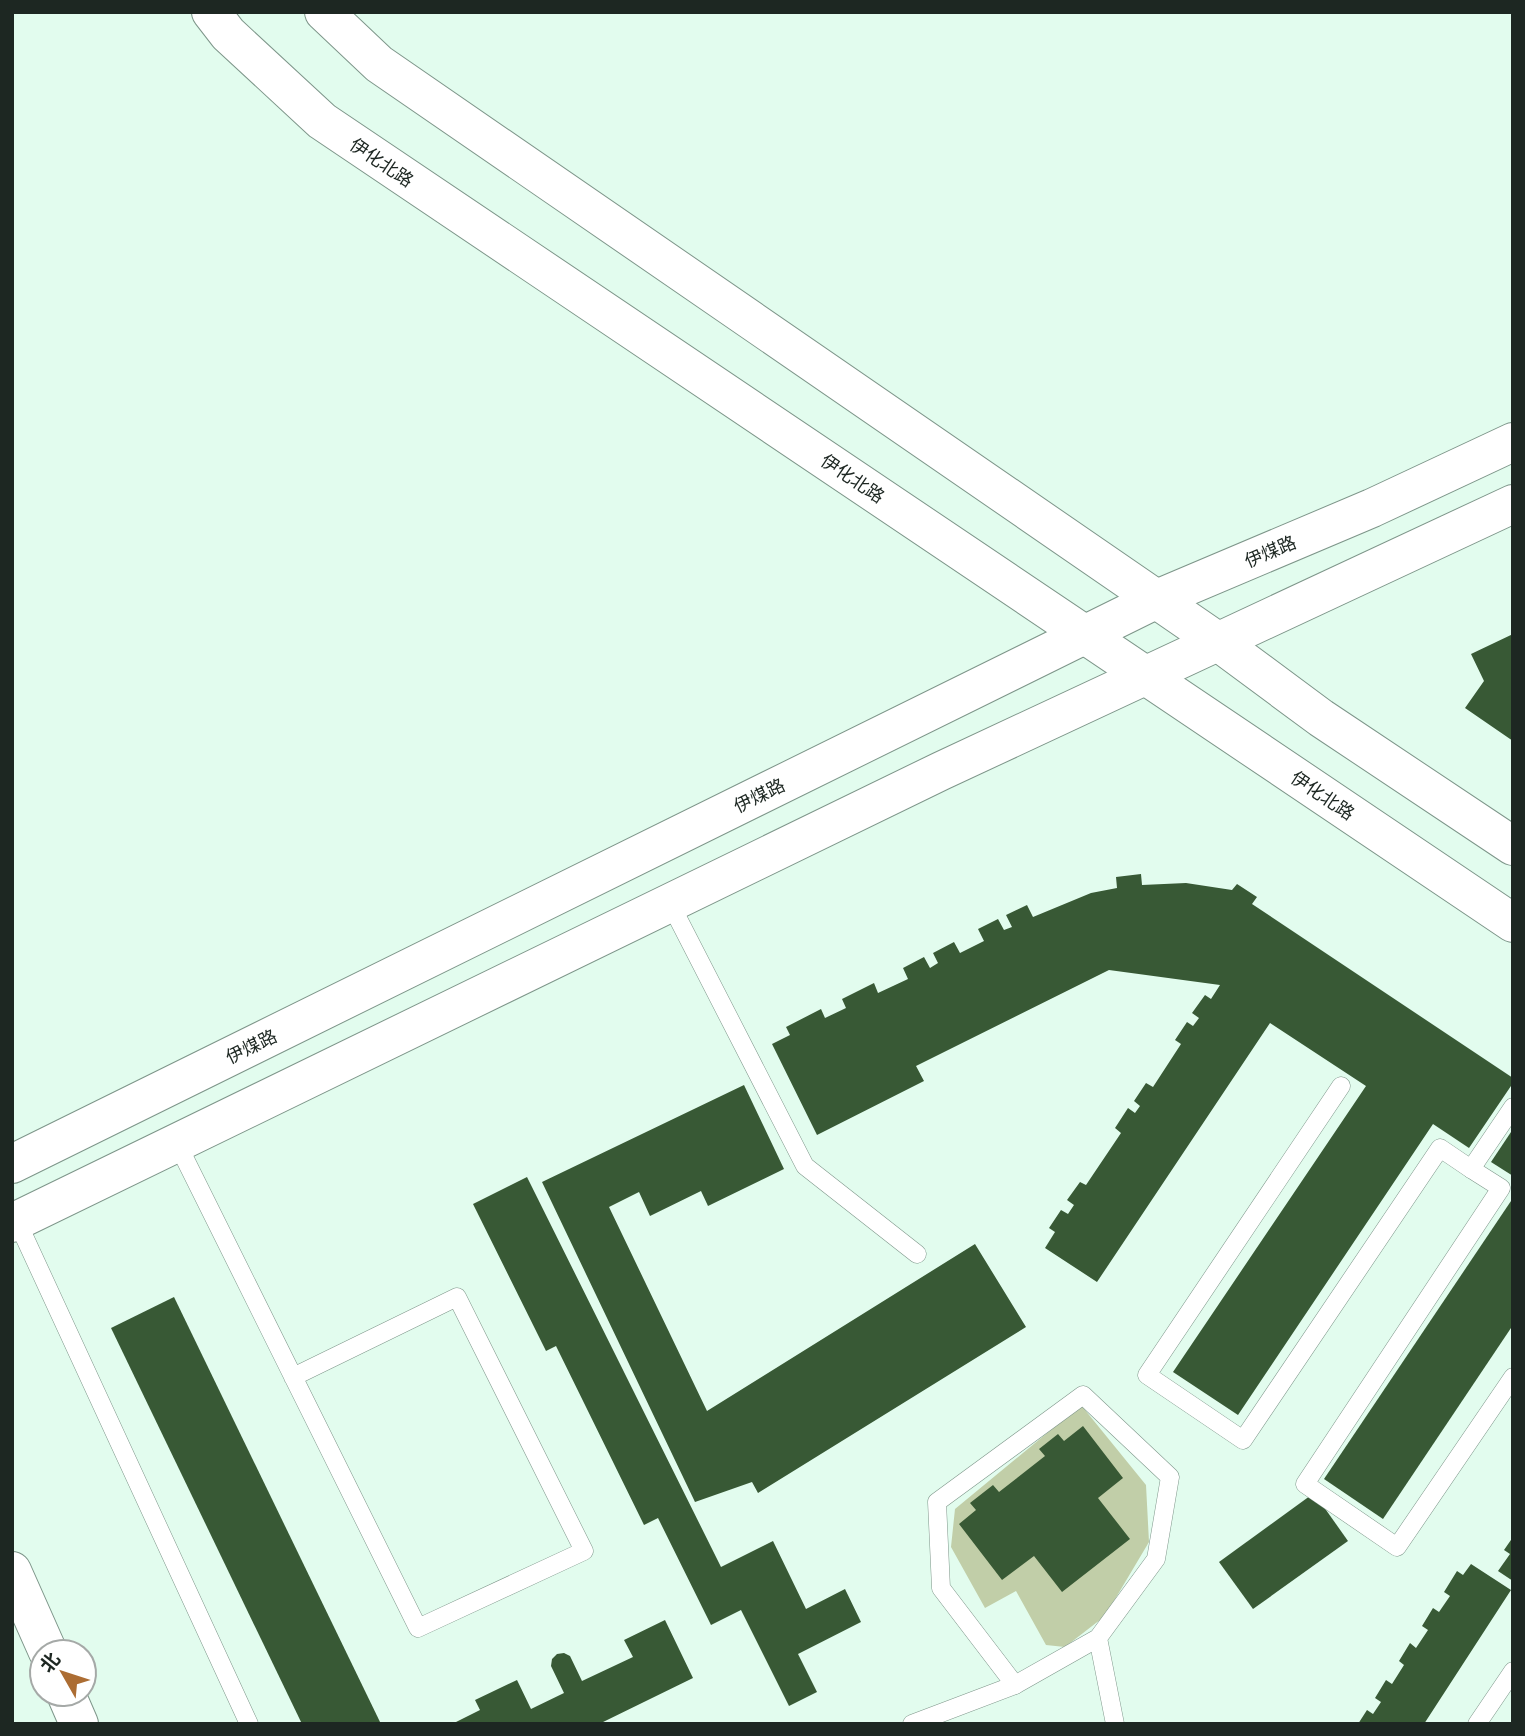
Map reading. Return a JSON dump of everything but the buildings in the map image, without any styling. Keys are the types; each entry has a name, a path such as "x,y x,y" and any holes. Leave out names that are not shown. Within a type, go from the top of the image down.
{"main road":[{"name":"伊化北路","path":"211,12 228,34 321,121 1513,923"},
{"path":"324,12 379,64 1157,599 1321,718 1513,846"},
{"name":"伊煤路","path":"12,1164 1157,599 1372,508 1513,442"},
{"path":"15,1222 941,771 1513,504"},
{"path":"12,1571 42,1638"}],"lane":[{"path":"670,903 805,1166 917,1254"},
{"path":"1341,1086 1147,1375 1243,1440 1440,1148 1501,1188 1304,1484 1396,1548 1513,1377"},
{"path":"1471,1169 1513,1107"},
{"path":"177,1143 293,1377 418,1628 584,1551 457,1297 293,1377"},
{"path":"15,1222 249,1724"},
{"path":"912,1724 1014,1685 1098,1639 1156,1559 1170,1477 1083,1395 937,1502 941,1588 1014,1685"},
{"path":"1098,1639 1115,1724"},
{"path":"1478,1724 1513,1671"}],"green space":[{"path":"1081,1405 1146,1485 1149,1542 1105,1616 1065,1647 1046,1645 1016,1591 985,1608 951,1547 955,1509"}]}
